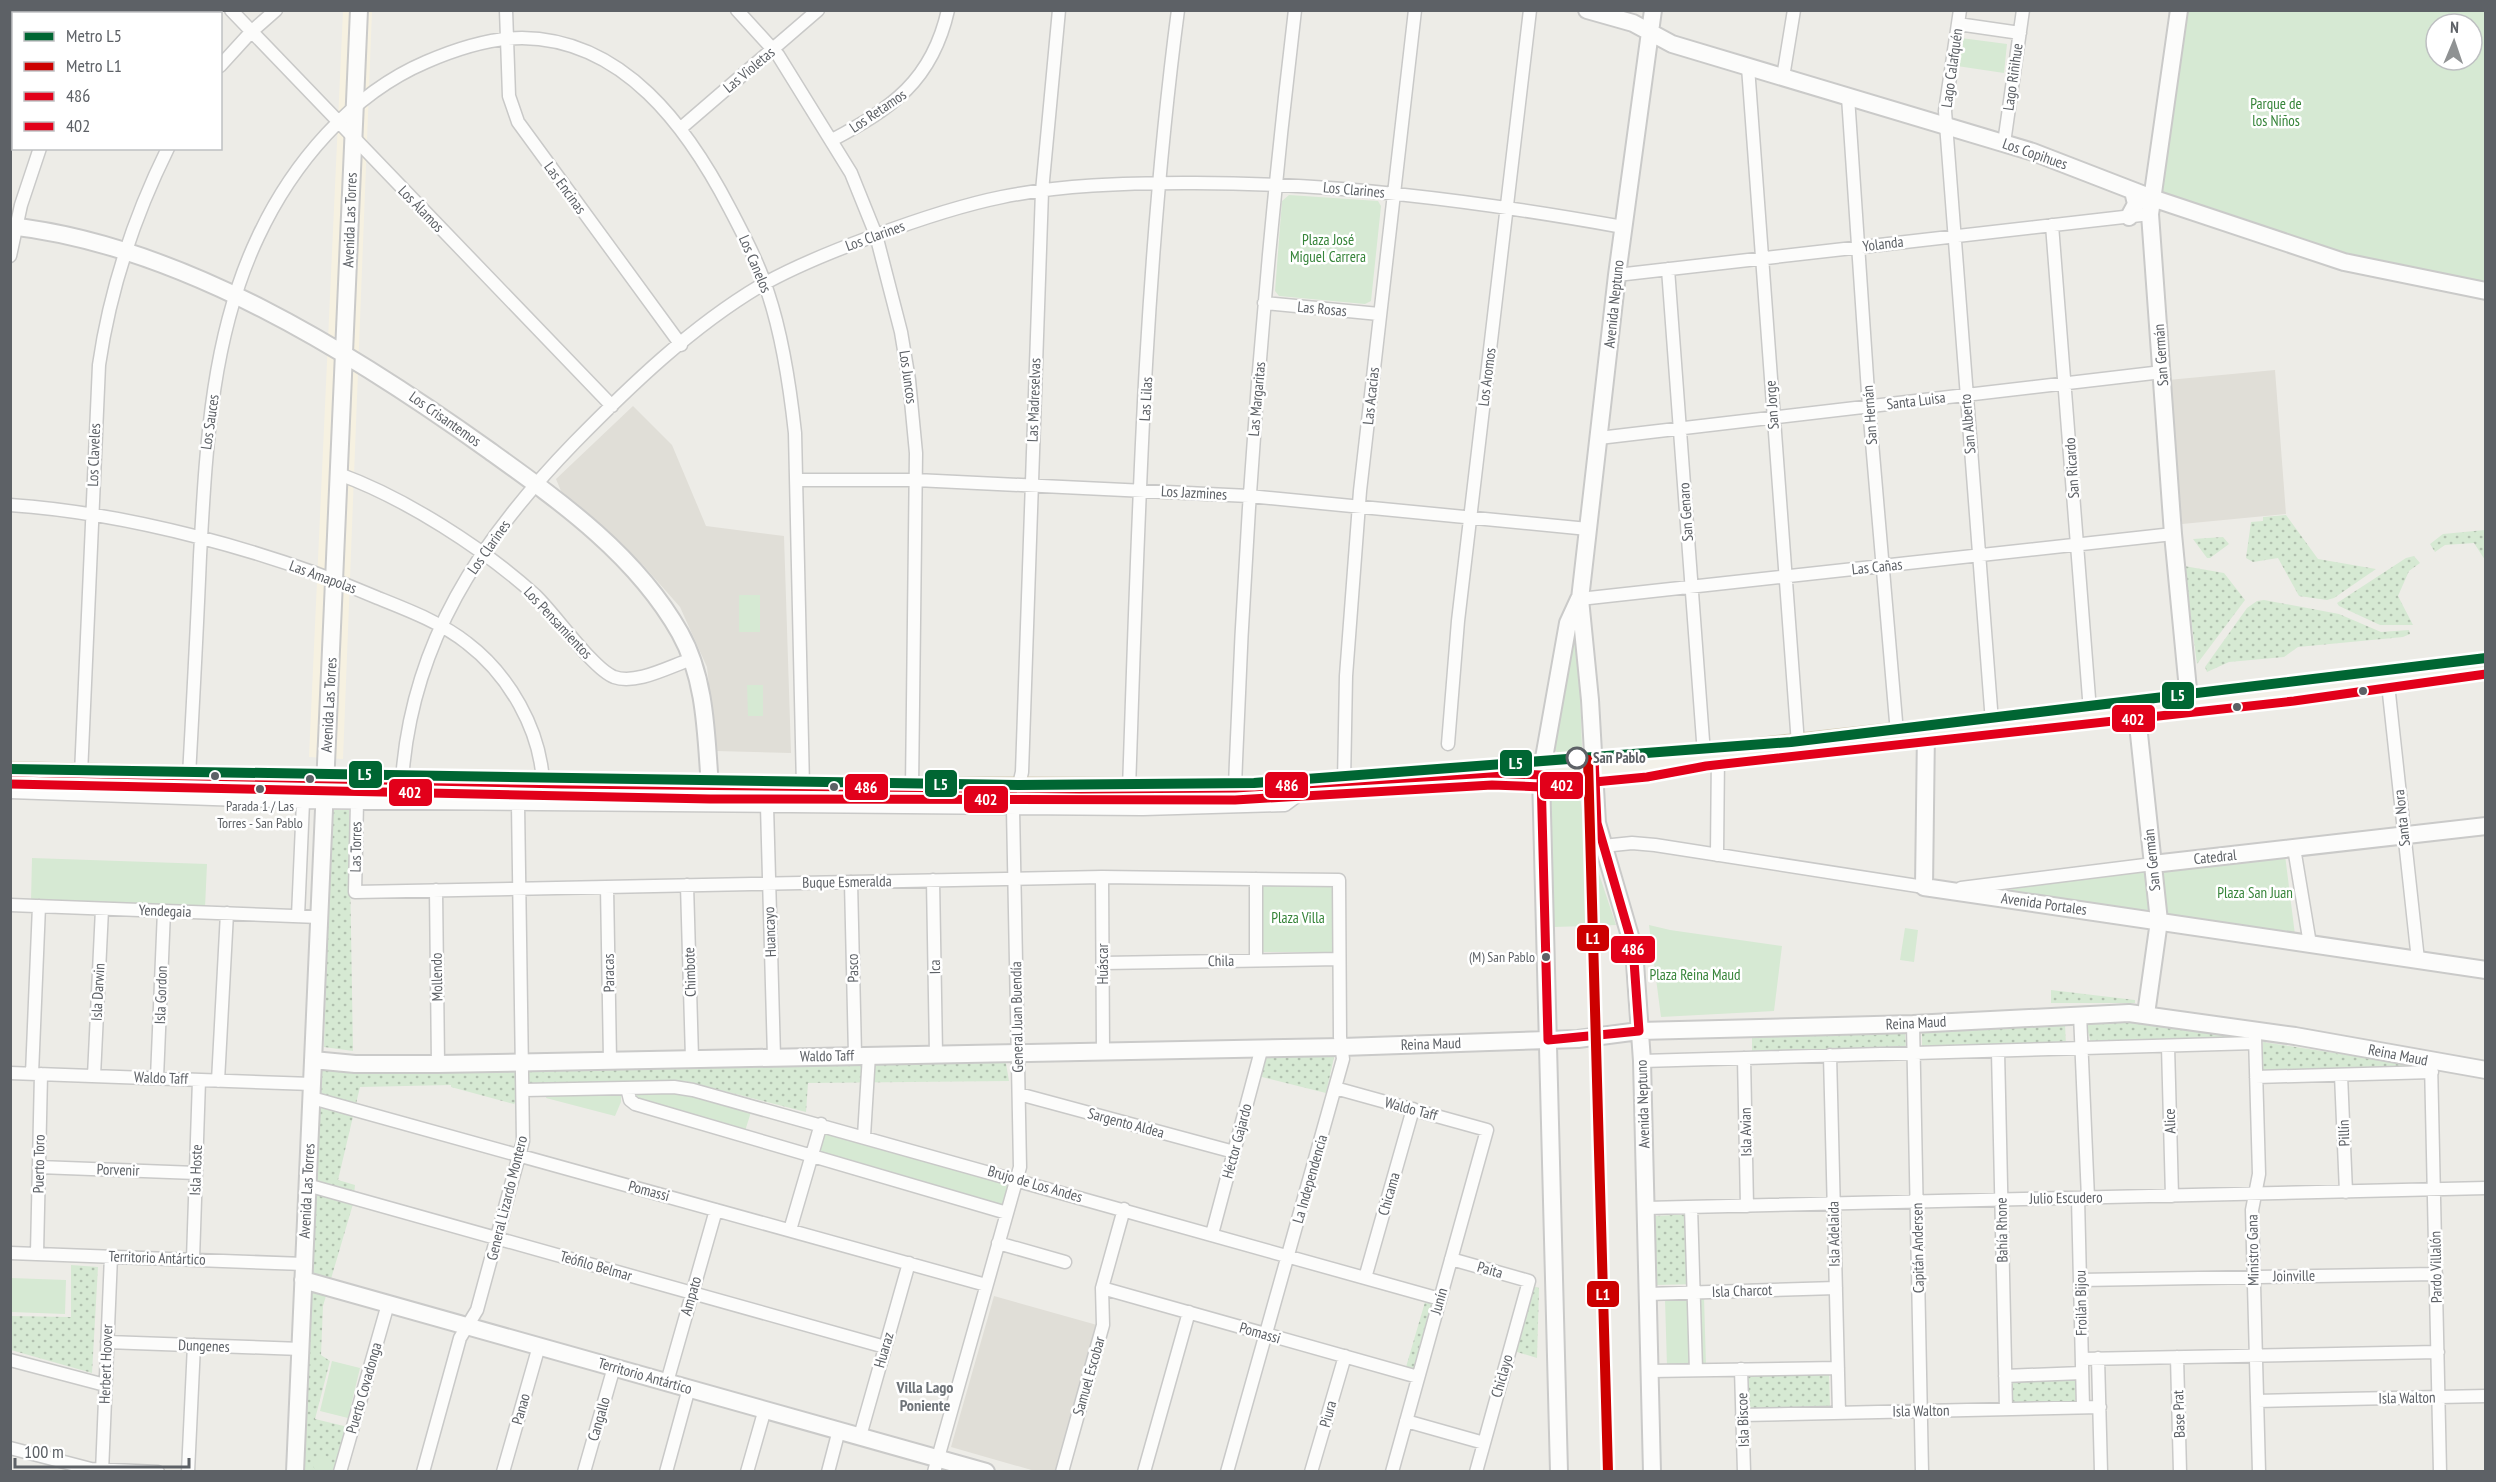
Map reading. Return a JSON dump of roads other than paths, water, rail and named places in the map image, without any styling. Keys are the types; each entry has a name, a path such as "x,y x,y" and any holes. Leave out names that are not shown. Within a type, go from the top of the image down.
{"main road":[{"path":"10,772 710,787 1129,789 1312,785 1492,773 1516,765 1542,768 1594,764 1648,754 1683,756 2188,700 2486,663"}],"street":[{"name":"Los Álamos","path":"231,10 612,406"},
{"path":"222,64 251,32 276,10"},
{"name":"Avenida Las Torres","path":"295,1472 359,10"},
{"name":"Las Encinas","path":"506,10 509,96 518,122 681,345"},
{"name":"Los Juncos","path":"737,10 773,49 832,141 859,189 876,235 907,364 914,429 916,480 912,788"},
{"name":"Las Violetas","path":"681,128 818,10"},
{"name":"Los Retamos","path":"832,141 871,119 909,90 934,53 948,10"},
{"name":"Las Madreselvas","path":"1017,789 1022,772 1030,485 1042,192 1059,10"},
{"name":"Las Lilas","path":"1129,789 1140,489 1158,183 1178,10"},
{"name":"Las Margaritas","path":"1235,788 1236,714 1249,496 1274,184 1295,10"},
{"name":"Las Acacias","path":"1344,782 1346,676 1359,505 1392,194 1415,10"},
{"name":"Los Aromos","path":"1448,744 1471,517 1530,10"},
{"name":"Los Copihues","path":"1587,10 1633,23 1665,41 2004,143 2133,190 2151,206 2344,262 2486,291"},
{"name":"Avenida Neptuno","path":"1652,1472 1642,1060 1633,946 1595,812 1594,764 1580,599 1617,275 1653,10"},
{"path":"1783,77 1794,10"},
{"name":"Lago Calafquén","path":"1946,126 1945,111 1960,10"},
{"name":"Lago Riñihue","path":"2004,143 2023,10"},
{"name":"San Germán","path":"2180,10 2151,206 2173,534 2188,700"},
{"path":"1958,24 2020,33"},
{"name":"Los Canelos","path":"355,107 380,87 417,66 454,51 507,39 551,41 602,59 646,90 681,128 726,201 765,284 790,394 798,480 803,787"},
{"name":"San Jorge","path":"1748,66 1798,744"},
{"name":"San Hernán","path":"1848,96 1869,407 1897,733"},
{"name":"Los Sauces","path":"189,776 208,435 223,344 235,297 267,219 291,182 338,122 355,107"},
{"name":"San Alberto","path":"1946,126 1965,396 1992,722"},
{"path":"10,256 13,227 39,150"},
{"name":"Los Claveles","path":"81,774 99,365 108,313 125,252 145,198 167,150"},
{"name":"Los Clarines","path":"402,781 411,709 423,668 440,626 482,555 536,484 612,406 724,310 765,284 820,257 876,235 959,208 1003,197 1158,183 1274,184 1392,194 1507,208 1623,227"},
{"path":"2129,217 2136,204 2133,190"},
{"name":"Yolanda","path":"1617,275 2129,217 2151,206"},
{"name":"San Ricardo","path":"2052,225 2090,711"},
{"name":"Los Crisantemos","path":"13,227 73,237 125,252 161,264 235,297 344,354 429,407 536,484 603,539 636,573 672,621 692,659 702,698 710,787"},
{"name":"San Genaro","path":"1668,269 1692,588 1711,753"},
{"name":"Las Rosas","path":"1264,303 1379,314"},
{"name":"Santa Luisa","path":"1599,438 2162,372"},
{"name":"Los Pensamientos","path":"339,474 400,500 482,555 535,596 609,675 622,679 635,678 692,659"},
{"name":"Los Jazmines","path":"798,480 916,480 1140,489 1359,505 1588,529"},
{"name":"Las Amapolas","path":"10,505 91,513 201,539 335,579 440,626 476,650 506,682 530,730 541,762 543,782"},
{"name":"Las Cañas","path":"1580,599 2173,534"},
{"name":"Avenida Neptuno","path":"1559,1472 1542,768 1568,623 1580,599"},
{"name":"Santa Nora","path":"2387,675 2418,960"},
{"name":"San Germán","path":"2136,706 2159,921 2146,1014"},
{"path":"1924,887 1926,730"},
{"path":"1711,753 1718,855"},
{"path":"10,792 303,802 1013,809 1277,806 1295,800 1312,785"},
{"name":"General Juan Buendía","path":"936,1465 1021,1158 1013,809 1017,789"},
{"path":"298,916 303,802"},
{"name":"Las Torres","path":"355,892 357,802"},
{"name":"General Lizardo Montero","path":"423,1472 460,1338 477,1310 520,1156 524,1133 518,804"},
{"name":"Huancayo","path":"766,807 774,1057"},
{"name":"Catedral","path":"1944,890 2486,826"},
{"name":"Avenida Portales","path":"1603,846 1644,843 2486,970"},
{"path":"2294,848 2310,944"},
{"name":"Huáscar","path":"1102,877 1103,1050"},
{"name":"Buque Esmeralda","path":"355,892 1014,878 1339,880"},
{"path":"1256,879 1256,960"},
{"name":"Ica","path":"933,880 936,1054"},
{"name":"La Independencia","path":"1227,1472 1343,1059 1339,880"},
{"name":"Pasco","path":"851,882 862,1055 864,1136"},
{"name":"Chimbote","path":"687,885 692,1059"},
{"name":"Paracas","path":"607,886 610,1060"},
{"name":"Mollendo","path":"436,890 438,1064"},
{"name":"Yendegaia","path":"10,905 319,917"},
{"name":"Puerto Toro","path":"37,1254 39,906"},
{"name":"Isla Darwin","path":"94,1076 102,909"},
{"name":"Isla Gordon","path":"158,1078 164,911"},
{"path":"218,1081 227,914"},
{"name":"Chila","path":"1103,963 1339,959"},
{"name":"Reina Maud","path":"1342,1047 1578,1039 1639,1031 1913,1024 2080,1014 2146,1014 2432,1067 2486,1070"},
{"name":"Froilán Bijou","path":"2080,1014 2083,1198 2080,1280 2083,1407"},
{"name":"Capitán Andersen","path":"1913,1024 1922,1472"},
{"name":"Reina Maud","path":"1642,1060 2168,1046 2255,1036"},
{"name":"Ministro Gana","path":"2255,1036 2259,1174 2252,1210 2259,1472"},
{"name":"Alice","path":"2168,1046 2172,1196"},
{"name":"Héctor Gajardo","path":"1212,1234 1262,1047"},
{"name":"Waldo Taff","path":"313,1060 355,1064 438,1064 1342,1047"},
{"name":"Bahía Rhone","path":"1998,1051 2006,1409"},
{"name":"Isla Adelaida","path":"1830,1055 1839,1413"},
{"name":"Isla Avian","path":"1744,1058 1747,1206"},
{"name":"Reina Maud","path":"2256,1077 2341,1075 2432,1067"},
{"name":"Pardo Villalón","path":"2432,1067 2440,1472"},
{"name":"Waldo Taff","path":"10,1073 218,1081 312,1091"},
{"name":"Pillín","path":"2341,1075 2346,1192"},
{"name":"Isla Hoste","path":"193,1259 199,1080"},
{"path":"627,1088 630,1100 635,1104 1007,1213"},
{"name":"Brujo de Los Andes","path":"524,1090 627,1088 693,1090 1017,1178 1440,1299"},
{"name":"Waldo Taff","path":"1335,1088 1487,1130"},
{"name":"Pomassi","path":"312,1091 520,1156 986,1285"},
{"name":"Sargento Aldea","path":"1019,1094 1234,1152"},
{"name":"Chicama","path":"1365,1278 1413,1109"},
{"path":"790,1230 821,1124"},
{"name":"Junín","path":"1392,1472 1487,1130"},
{"name":"Porvenir","path":"39,1167 196,1173"},
{"name":"Teófilo Belmar","path":"307,1185 885,1347"},
{"name":"Julio Escudero","path":"1646,1208 2486,1188"},
{"path":"1691,1207 1696,1370"},
{"name":"Samuel Escobar","path":"1062,1472 1103,1326 1102,1288 1124,1209"},
{"name":"Ampato","path":"667,1382 716,1210"},
{"path":"999,1243 1065,1262"},
{"name":"Territorio Antártico","path":"10,1252 193,1259 304,1272 388,1304 860,1436 936,1465 986,1472"},
{"name":"Herbert Hoover","path":"102,1471 111,1256"},
{"name":"Paita","path":"1451,1259 1529,1281"},
{"name":"Huaraz","path":"860,1436 909,1263"},
{"name":"Joinville","path":"2080,1280 2436,1274"},
{"name":"Chiclayo","path":"1476,1472 1529,1281"},
{"name":"Pomassi","path":"1102,1288 1418,1377"},
{"name":"Isla Charcot","path":"1648,1294 1836,1288"},
{"name":"Puerto Covadonga","path":"340,1472 388,1304"},
{"path":"1144,1472 1189,1312"},
{"name":"Dungenes","path":"107,1342 301,1349"},
{"path":"188,1472 194,1345"},
{"name":"Panao","path":"503,1472 539,1346"},
{"path":"2082,1359 2438,1352"},
{"name":"Piura","path":"1311,1472 1345,1356"},
{"name":"Base Prat","path":"2177,1357 2180,1472"},
{"path":"2098,1358 2101,1472"},
{"path":"10,1360 105,1385"},
{"name":"Cangallo","path":"584,1472 614,1367"},
{"path":"1650,1371 1838,1368"},
{"name":"Isla Biscoe","path":"1741,1369 1744,1472"},
{"path":"2005,1376 2082,1373"},
{"path":"666,1472 689,1388"},
{"name":"Isla Walton","path":"2257,1401 2486,1396"},
{"name":"Isla Walton","path":"1743,1416 2100,1407"},
{"path":"747,1472 765,1409"},
{"path":"1406,1421 1484,1443"},
{"path":"828,1472 839,1430"},
{"path":"10,1448 102,1471 158,1472"}],"metro line":[{"name":"L5","path":"10,769 1019,785 1254,783 1791,742 2486,658"},
{"name":"L1","path":"1588,760 1608,1472"}],"place":[{"name":"San Pablo","path":"1577,758"},
{"name":"Parada 1 / Las Torres - San Pablo","path":"260,789"},
{"name":"(M) San Pablo","path":"1546,957"}],"district":[{"name":"Villa Lago Poniente","path":"925,1396"}],"park label":[{"name":"Parque de los Niños","path":"2276,112"},
{"name":"Plaza José Miguel Carrera","path":"1328,248"},
{"name":"Plaza San Juan","path":"2255,893"},
{"name":"Plaza Villa","path":"1298,918"},
{"name":"Plaza Reina Maud","path":"1695,975"}]}
